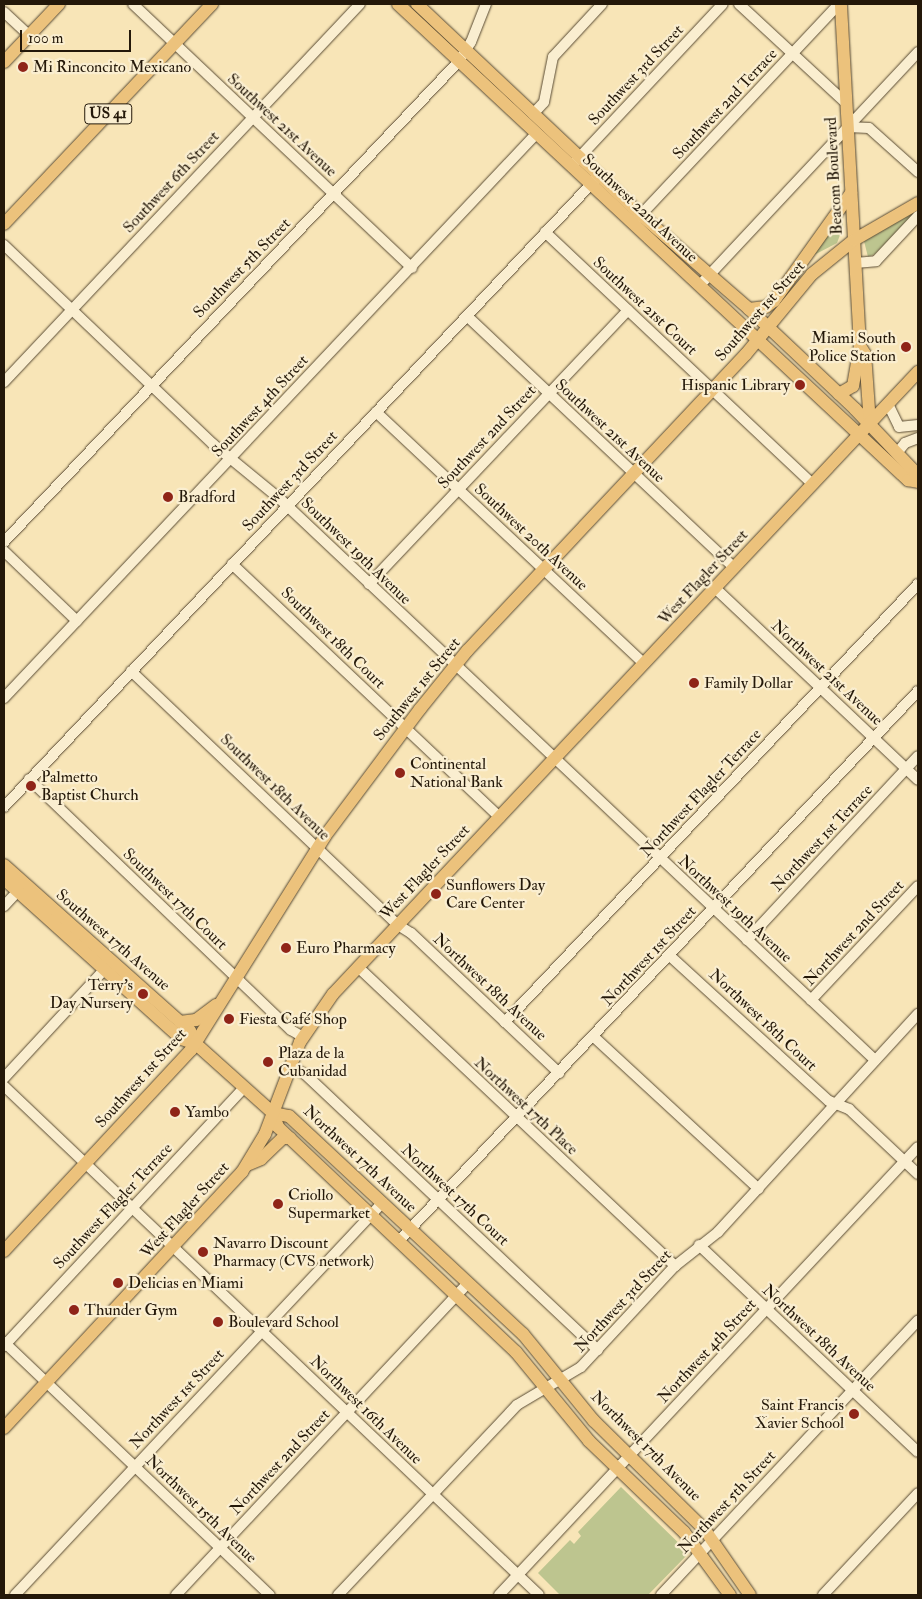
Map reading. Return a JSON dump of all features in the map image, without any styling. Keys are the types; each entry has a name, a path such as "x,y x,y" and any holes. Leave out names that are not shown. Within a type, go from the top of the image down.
{"main road":[{"path":"4,62 59,4"},
{"name":"US 41","path":"4,224 212,4"},
{"name":"Southwest 22nd Avenue","path":"398,4 533,114 575,162"},
{"name":"Southwest 22nd Avenue","path":"416,4 536,134 575,162 595,180 704,280 758,340 908,480 918,482 915,472 870,424 749,309 704,280"},
{"name":"Beacom Boulevard","path":"839,394 853,386 860,346 840,4"},
{"path":"749,309 770,305 799,268 851,194"},
{"name":"Southwest 1st Street","path":"4,1251 196,1044 235,976 317,848 455,665 758,340 806,281 835,254 854,240 918,203"},
{"path":"799,268 835,254"},
{"name":"Beacom Boulevard","path":"860,346 865,354 870,424"},
{"name":"West Flagler Street","path":"4,1428 173,1248 247,1165 274,1113 290,1066 303,1037 324,1004 918,372"},
{"name":"Southwest 17th Avenue","path":"4,865 182,1039 196,1044"},
{"name":"Southwest 17th Avenue","path":"4,879 17,892 180,1022 190,1031 196,1044 274,1113"},
{"path":"17,892 34,893"},
{"path":"180,1022 196,1020 220,1002"},
{"name":"Northwest 17th Avenue","path":"730,1595 702,1553 672,1519 572,1421 516,1352 278,1127 274,1113 289,1116 523,1334 594,1420 713,1540 750,1595"},
{"path":"247,1165 261,1159 283,1138 290,1138"}],"street":[{"name":"Southwest 21st Avenue","path":"133,4 412,268"},
{"name":"Southwest 6th Street","path":"4,382 360,4"},
{"name":"Southwest 5th Street","path":"4,542 463,56 486,4"},
{"path":"533,114 544,102 554,57 602,4"},
{"name":"Southwest 3rd Street","path":"575,162 723,4"},
{"path":"739,4 847,104"},
{"name":"Southwest 2nd Terrace","path":"637,219 840,4"},
{"path":"4,12 29,35"},
{"path":"704,280 918,52"},
{"path":"848,127 869,128 918,172"},
{"name":"Southwest 4th Street","path":"4,698 412,268 536,134"},
{"name":"Southwest 3rd Street","path":"4,807 595,180"},
{"path":"855,263 876,261 918,216"},
{"name":"Southwest 21st Court","path":"545,232 812,484"},
{"name":"Southwest 19th Avenue","path":"4,245 213,444 287,506 554,760"},
{"name":"Southwest 2nd Street","path":"369,584 628,310"},
{"name":"Southwest 21st Avenue","path":"466,316 734,568"},
{"path":"888,404 899,427 918,425"},
{"name":"Southwest 20th Avenue","path":"376,412 644,664"},
{"path":"897,453 906,443 918,438"},
{"path":"4,551 77,621"},
{"name":"Southwest 18th Court","path":"232,564 500,817"},
{"name":"Northwest Flagler Terrace","path":"505,1022 918,584"},
{"name":"Northwest 21st Avenue","path":"715,588 918,780"},
{"name":"Southwest 18th Avenue","path":"131,671 398,925"},
{"name":"Northwest 1st Street","path":"399,1241 670,956 918,690"},
{"name":"Northwest 1st Terrace","path":"747,940 918,756"},
{"name":"Northwest 19th Avenue","path":"554,760 875,1060"},
{"name":"Southwest 17th Court","path":"29,779 235,976 303,1037"},
{"name":"Northwest 2nd Street","path":"811,1000 918,886"},
{"path":"4,906 17,892"},
{"name":"Northwest 18th Avenue","path":"398,925 411,933 559,1073"},
{"name":"Northwest 18th Court","path":"670,956 828,1101 837,1105"},
{"path":"4,1078 106,963"},
{"name":"Northwest 17th Place","path":"358,967 675,1266"},
{"name":"Northwest 3rd Street","path":"338,1595 517,1405 545,1387 576,1372 675,1266 699,1245 718,1232 837,1105 875,1060 918,1014"},
{"path":"594,1036 759,1189"},
{"name":"Northwest 17th Court","path":"290,1066 306,1075 598,1350"},
{"name":"Northwest 16th Avenue","path":"4,1086 539,1595"},
{"name":"Southwest Flagler Terrace","path":"4,1344 244,1088"},
{"path":"837,1105 849,1109 918,1174"},
{"name":"Northwest 4th Street","path":"499,1595 918,1148"},
{"name":"Northwest 1st Street","path":"15,1595 383,1202"},
{"name":"Northwest 18th Avenue","path":"699,1245 918,1452"},
{"name":"Northwest 2nd Street","path":"176,1595 468,1283"},
{"name":"Northwest 5th Street","path":"661,1595 918,1320"},
{"name":"Northwest 15th Avenue","path":"4,1344 270,1595"},
{"path":"823,1595 918,1493"}],"green space":[{"path":"918,209 875,254 868,257 864,241"},
{"path":"842,214 843,227 837,243 814,255"},
{"path":"621,1487 689,1553 648,1595 560,1595 538,1573 570,1540 574,1544 581,1536 578,1532"}],"place":[{"name":"Mi Rinconcito Mexicano","path":"23,67"},
{"name":"Miami South Police Station","path":"906,347"},
{"name":"Hispanic Library","path":"800,385"},
{"name":"Bradford","path":"168,497"},
{"name":"Family Dollar","path":"694,683"},
{"name":"Continental National Bank","path":"400,773"},
{"name":"Palmetto Baptist Church","path":"31,786"},
{"name":"Sunflowers Day Care Center","path":"436,894"},
{"name":"Euro Pharmacy","path":"286,948"},
{"name":"Terry's Day Nursery","path":"143,994"},
{"name":"Fiesta Café Shop","path":"229,1019"},
{"name":"Plaza de la Cubanidad","path":"268,1062"},
{"name":"Yambo","path":"175,1112"},
{"name":"Criollo Supermarket","path":"278,1204"},
{"name":"Navarro Discount Pharmacy (CVS network)","path":"203,1252"},
{"name":"Delicias en Miami","path":"118,1283"},
{"name":"Thunder Gym","path":"74,1310"},
{"name":"Boulevard School","path":"218,1322"},
{"name":"Saint Francis Xavier School","path":"854,1414"}]}
